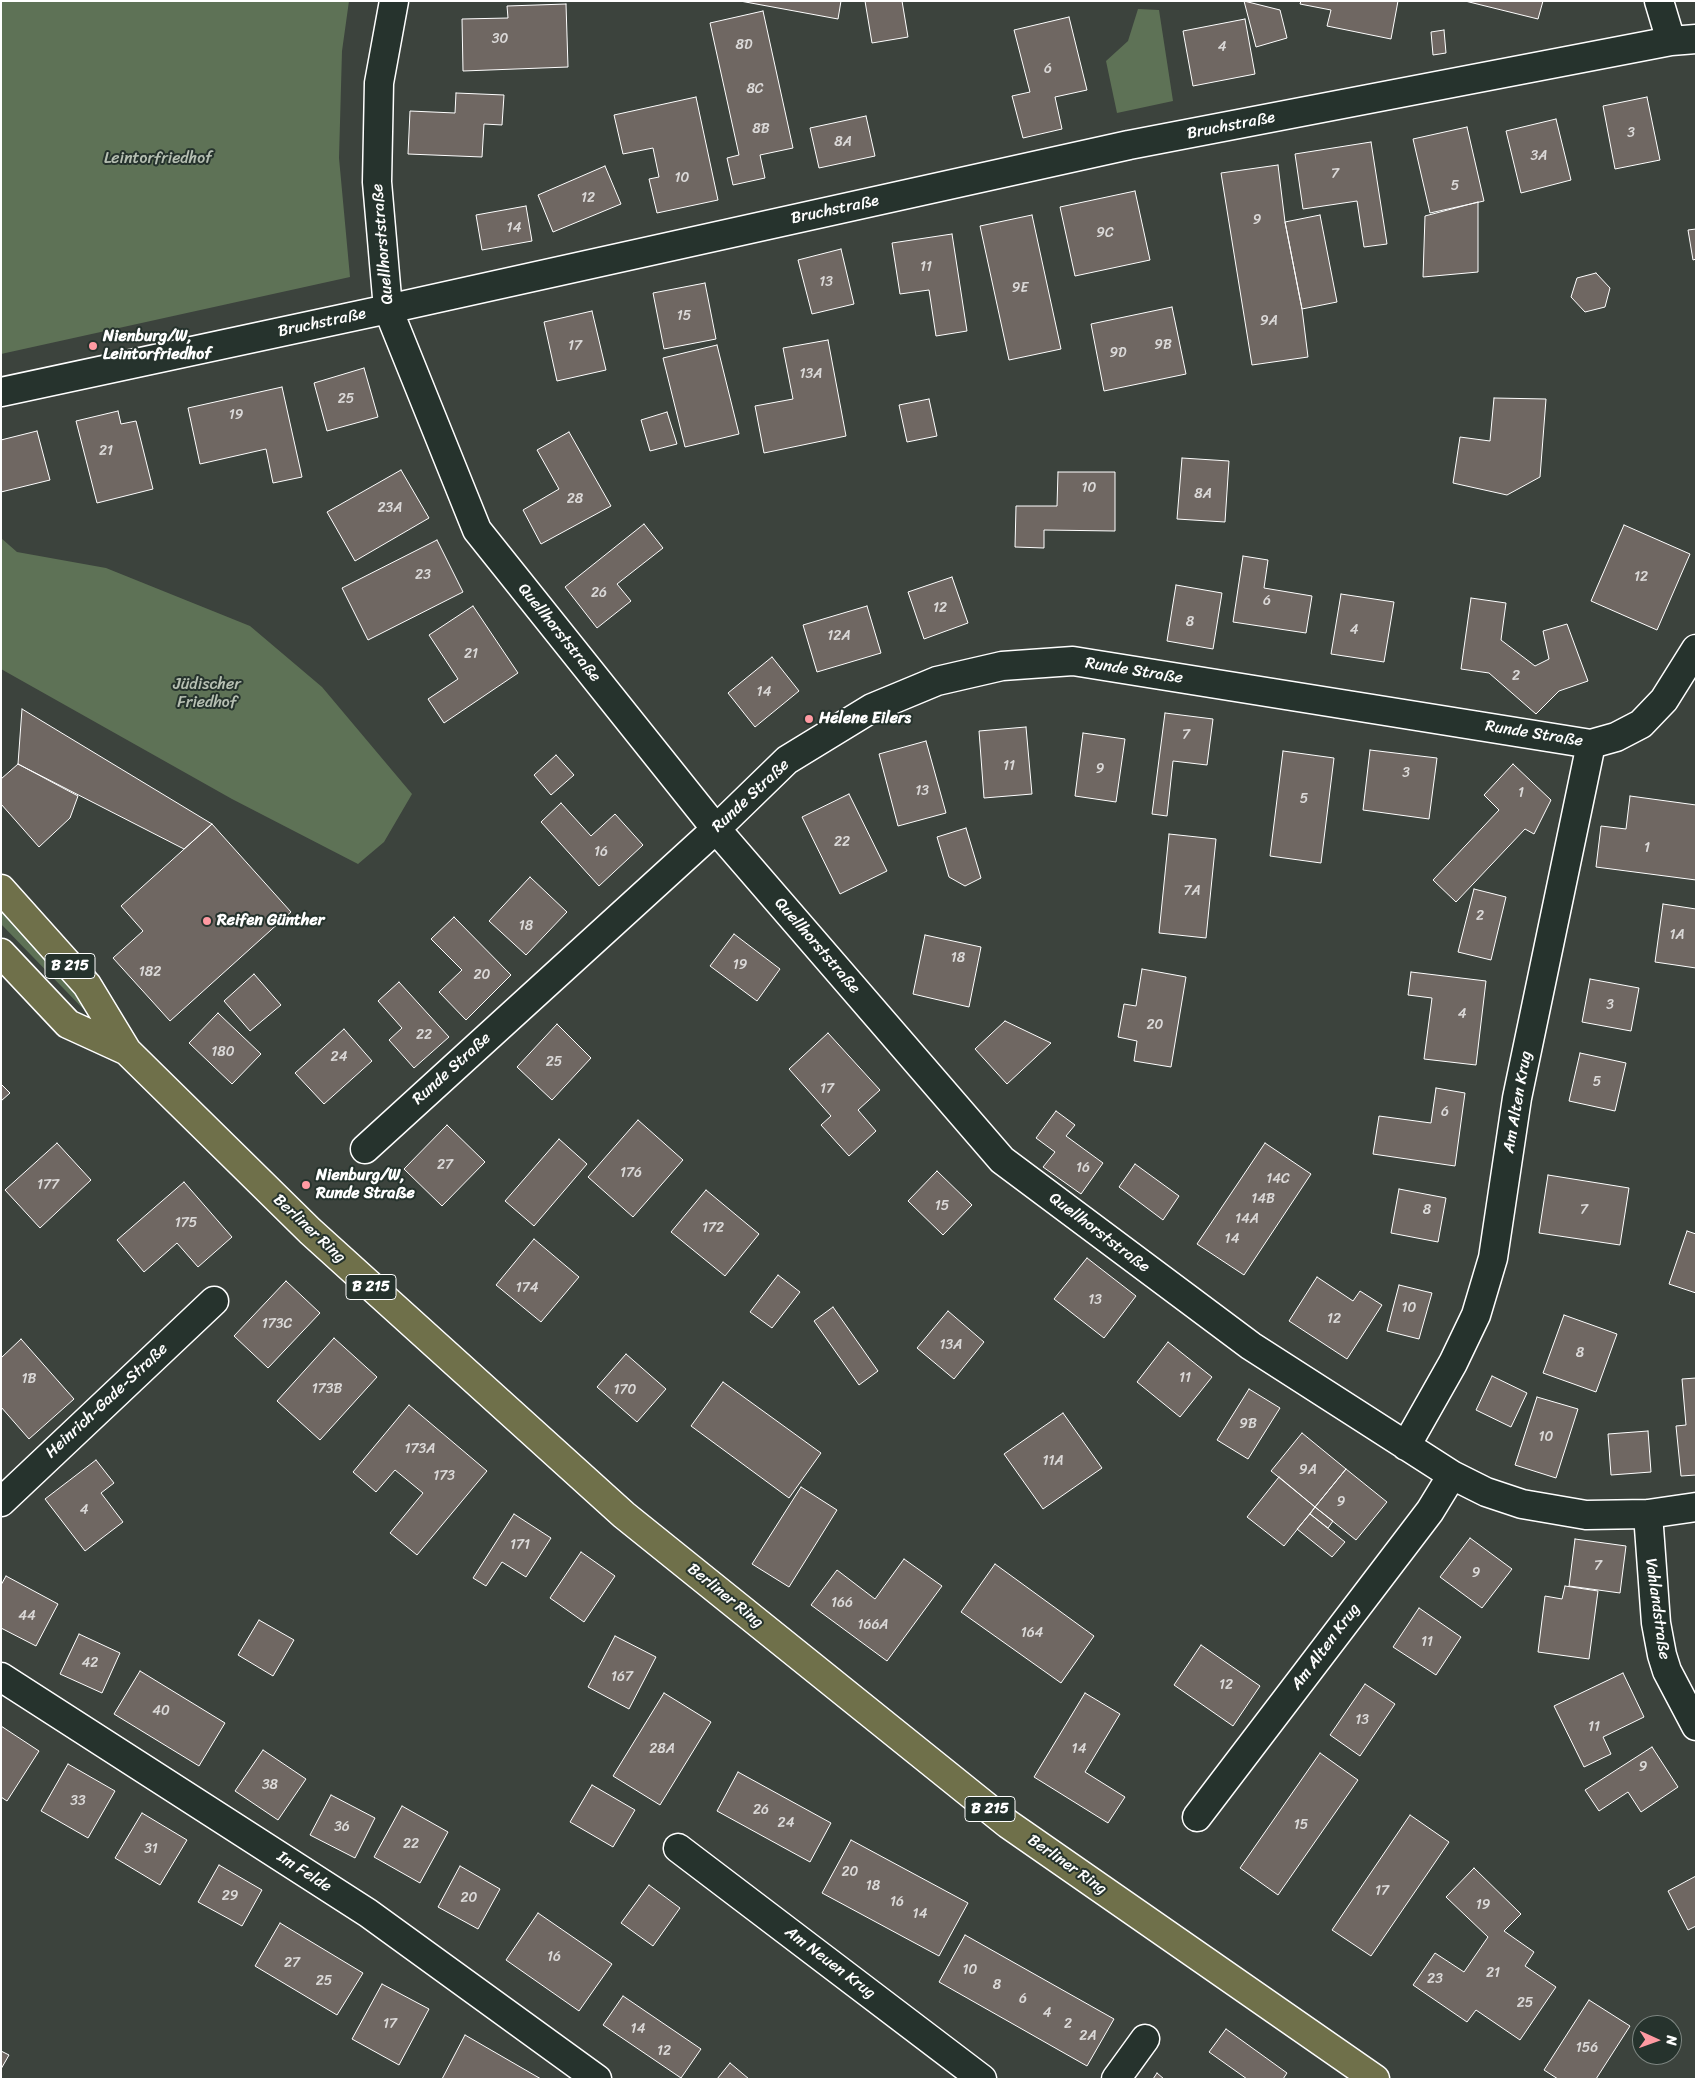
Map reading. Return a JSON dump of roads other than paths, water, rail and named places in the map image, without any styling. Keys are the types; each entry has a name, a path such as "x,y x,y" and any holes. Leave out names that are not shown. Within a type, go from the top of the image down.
{"main road":[{"name":"Berliner Ring","path":"1,889 87,986 127,1051 310,1231 624,1515 1008,1824 1375,2079"},
{"name":"Berliner Ring","path":"1,953 68,1024 127,1051"}],"street":[{"name":"Quellhorststraße","path":"394,1 379,83 377,182 388,309 477,530 716,829 1002,1160 1251,1346 1452,1475 1486,1492 1522,1504 1586,1515 1648,1514 1696,1507"},
{"path":"1659,1 1683,40"},
{"name":"Bruchstraße","path":"1,392 388,309 1129,145 1683,40"},
{"path":"1591,744 1616,737 1642,724 1664,700 1696,649"},
{"name":"Runde Straße","path":"365,1149 716,829 787,760 872,708 937,681 1002,666 1073,661 1591,744"},
{"name":"Am Alten Krug","path":"1406,1446 1453,1363 1476,1314 1493,1258 1517,1098 1591,744"},
{"name":"Heinrich-Gade-Straße","path":"1,1502 214,1301"},
{"name":"Am Alten Krug","path":"1197,1817 1430,1511 1452,1475"},
{"name":"Vahlandstraße","path":"1648,1514 1656,1623 1662,1655 1666,1672 1696,1726"},
{"name":"Im Felde","path":"1,1678 368,1913 597,2079"},
{"name":"Am Neuen Krug","path":"678,1848 982,2079"},
{"path":"1116,2079 1145,2039"}],"place":[{"name":"Nienburg/W, Leintorfriedhof","path":"93,346"},
{"name":"Helene Eilers","path":"809,719"},
{"name":"Reifen Günther","path":"207,921"},
{"name":"Nienburg/W, Runde Straße","path":"306,1185"}],"park label":[{"name":"Leintorfriedhof","path":"158,159"},
{"name":"Jüdischer Friedhof","path":"207,694"}]}
